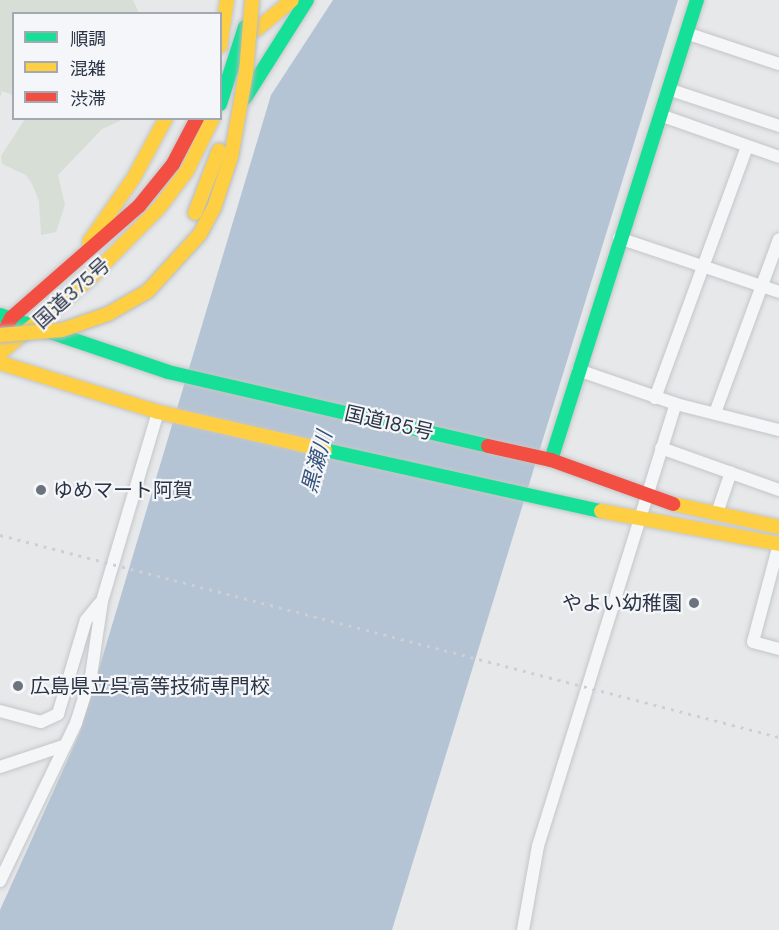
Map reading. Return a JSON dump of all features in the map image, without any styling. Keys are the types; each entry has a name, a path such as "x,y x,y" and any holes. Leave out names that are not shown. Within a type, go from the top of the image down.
{"main road":[{"path":"222,34 228,0"},
{"path":"4,319 57,320 101,305 141,280 187,229 217,157 240,0"},
{"path":"222,98 252,0"},
{"path":"0,335 62,330 108,314 148,291 200,234 214,208 231,157 246,73 252,0"},
{"path":"257,29 292,0"},
{"path":"140,229 217,148 257,76 307,0"},
{"path":"548,459 697,0"},
{"path":"37,297 113,210 165,120"},
{"path":"37,297 139,206 172,164 196,120"},
{"path":"140,229 187,171 212,120"},
{"name":"国道375号","path":"0,353 35,327 140,229"},
{"name":"国道375号","path":"0,341 4,319 37,297"},
{"name":"国道185号","path":"4,319 35,327 168,372 548,459 647,496 779,527"},
{"name":"国道185号","path":"0,363 164,413 532,498 779,544"}],"street":[{"path":"686,33 779,64"},
{"path":"668,89 779,126"},
{"path":"660,115 779,157"},
{"path":"655,398 706,266 747,146"},
{"path":"619,238 779,292"},
{"path":"716,413 779,239"},
{"path":"578,370 676,405 779,429"},
{"path":"523,930 520,926 538,846 676,405"},
{"path":"0,881 76,723 90,676 102,601 164,413"},
{"path":"662,448 779,490"},
{"path":"717,513 731,472"},
{"path":"779,544 753,642 779,649"},
{"path":"0,711 41,722 58,714 86,620 102,601"},
{"path":"0,767 63,746"}],"shaded area":[{"path":"0,0 133,0 139,12 12,12 12,95 2,91 0,98"},
{"path":"24,120 122,120 102,129 58,175 65,205 56,232 41,235 39,201 32,184 26,175 2,164 1,156"}],"water":[{"name":"黒瀬川","path":"333,0 678,0 392,930 0,930 0,910 80,732 271,95"}],"railway":[{"path":"0,535 779,737"}],"traffic: fast":[{"path":"245,98 307,0"},
{"path":"551,460 697,0"},
{"path":"222,98 245,27"},
{"path":"0,315 168,372 488,446"},
{"path":"325,450 601,511"}],"traffic: slow":[{"path":"222,33 227,0"},
{"path":"0,335 62,330 108,314 148,291 200,234 214,208 231,157 246,73 252,0"},
{"path":"257,29 292,0"},
{"path":"89,242 133,179 165,120"},
{"path":"0,353 89,279 159,208 187,171 212,120"},
{"path":"195,213 219,150"},
{"path":"0,363 158,412 325,450"},
{"path":"673,504 779,527"},
{"path":"601,511 779,544"}],"traffic: jam":[{"path":"6,328 11,318 139,206 173,164 196,120"},
{"path":"488,446 551,460 673,504"}],"place":[{"name":"ゆめマート阿賀","path":"41,490"},
{"name":"やよい幼稚園","path":"694,603"},
{"name":"広島県立呉高等技術専門校","path":"18,686"}]}
